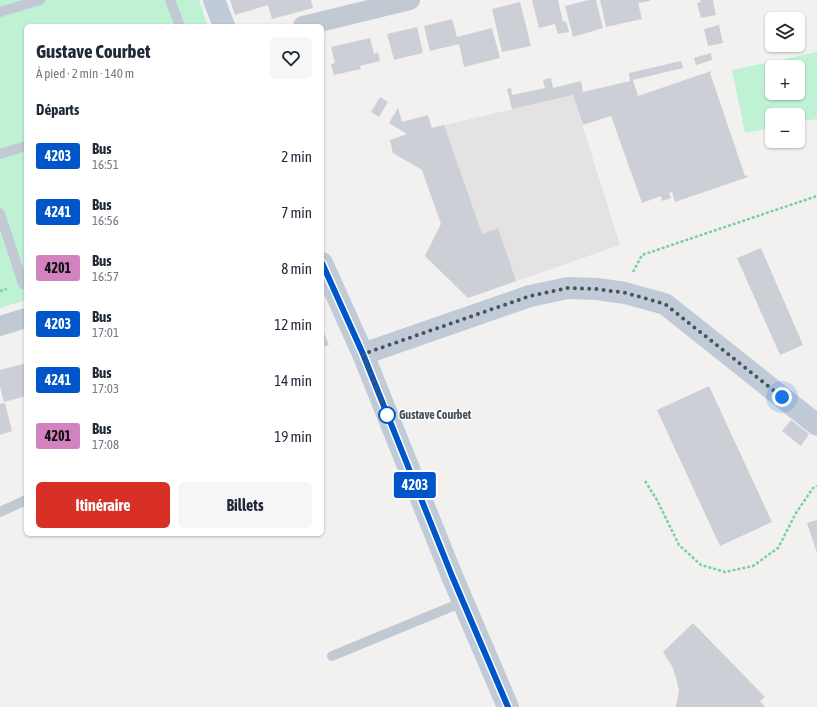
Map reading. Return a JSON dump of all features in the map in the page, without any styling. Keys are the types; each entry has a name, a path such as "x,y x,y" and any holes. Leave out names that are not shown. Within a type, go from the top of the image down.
{"street":[{"path":"214,0 223,24"},
{"path":"311,24 410,0"},
{"path":"324,267 363,354 463,602 508,707"},
{"path":"363,354 530,296 568,288 597,289 626,293 665,304 817,425"},
{"path":"0,326 24,319"}],"lane":[{"path":"0,12 40,0"},
{"path":"170,0 179,24"},
{"path":"0,154 24,147"},
{"path":"0,213 23,284"},
{"path":"0,512 24,501"},
{"path":"332,656 463,602"}],"path":[{"path":"626,293 632,275 642,255 817,196"},
{"path":"645,481 657,500 679,545 701,565 725,572 753,566 778,548 796,514 813,488 817,486"}],"shaded area":[{"path":"573,95 620,245 468,298 425,256 441,224 422,170 393,153 390,140 407,134"}],"green space":[{"path":"0,0 199,0 207,24 24,24 24,301 0,308"},
{"path":"817,52 817,119 805,121 805,108 765,108 765,129 745,133 732,70 765,63 765,100 805,100 805,60 779,60"}],"building":[{"path":"230,0 311,0 313,8 272,19 268,5 235,15"},
{"path":"532,0 558,0 563,22 566,21 569,32 558,34 555,24 539,28"},
{"path":"589,0 596,0 603,28 573,37 565,6"},
{"path":"600,0 650,1 638,3 642,19 606,27"},
{"path":"700,0 713,0 716,15 701,18 697,3 701,2"},
{"path":"520,2 531,46 502,52 492,9"},
{"path":"452,19 457,37 492,28 500,58 464,67 459,44 430,51 424,26"},
{"path":"719,25 723,43 708,46 704,29"},
{"path":"417,27 423,53 394,60 387,34"},
{"path":"370,38 374,54 378,52 380,61 360,66 361,69 334,75 331,64 335,63 331,47"},
{"path":"711,53 712,60 696,65 694,58"},
{"path":"681,61 683,68 633,80 638,96 711,71 710,73 745,176 747,175 748,177 675,202 672,192 669,193 671,198 662,201 661,196 642,203 611,116 583,125 573,95 512,109 507,89 511,88 512,95 545,88 543,80 551,78 553,88 581,81 583,92 630,81 629,73"},
{"path":"380,97 388,102 379,117 371,112"},
{"path":"398,108 402,122 428,115 432,128 444,125 482,234 498,228 516,281 468,298 425,256 441,224 422,170 393,153 390,140 407,134 389,123"},
{"path":"761,248 803,345 780,355 737,258"},
{"path":"324,332 329,345 324,346"},
{"path":"24,364 24,397 4,402 0,387 0,370"},
{"path":"709,386 772,522 720,546 657,410"},
{"path":"5,403 12,431 0,435 0,404"},
{"path":"791,420 809,434 801,446 782,431"},
{"path":"817,520 817,553 807,523"},
{"path":"693,623 765,697 760,701 765,707 676,707 679,690 672,666 663,652"}],"bus line":[{"name":"4203","path":"324,267 363,354 452,576 508,707"}],"place":[{"name":"Gustave Courbet","path":"387,415"}],"route":[{"path":"387,415 363,354 530,296 568,288 597,289 626,293 665,304 782,397"}]}
